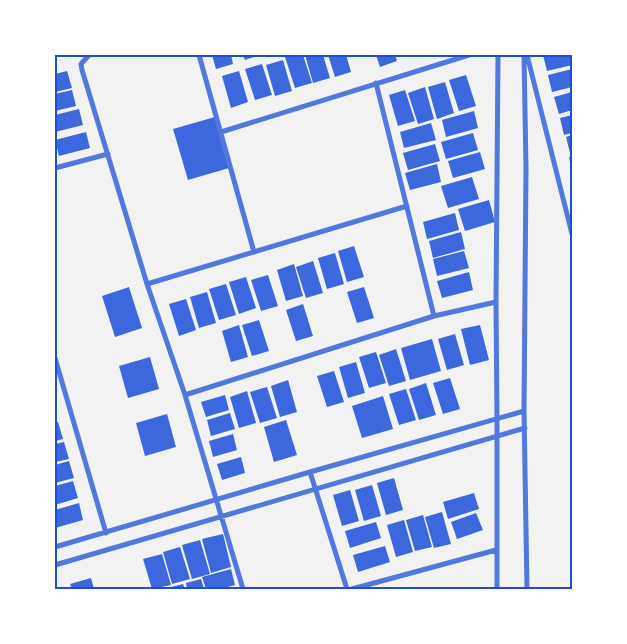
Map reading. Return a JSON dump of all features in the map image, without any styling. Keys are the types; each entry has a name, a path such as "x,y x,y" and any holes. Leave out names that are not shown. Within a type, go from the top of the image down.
{"street":[{"path":"89,55 81,64 82,70 147,284 185,395 243,589"},
{"path":"199,55 254,252"},
{"path":"221,132 469,55"},
{"path":"497,589 496,437 498,418 496,302 498,55"},
{"path":"526,55 572,234"},
{"path":"526,55 524,411 526,589"},
{"path":"376,83 434,316"},
{"path":"55,168 108,154"},
{"path":"147,284 407,206"},
{"path":"185,395 434,316 496,302"},
{"path":"55,358 106,533"},
{"path":"55,547 524,411"},
{"path":"55,565 525,428"},
{"path":"310,472 314,490 347,589"},
{"path":"352,589 496,550"}],"building":[{"path":"212,55 231,55 233,64 216,69"},
{"path":"243,55 260,55 245,60"},
{"path":"303,55 312,83 295,88 285,57"},
{"path":"305,55 323,55 330,78 313,83"},
{"path":"328,55 346,55 351,72 335,77"},
{"path":"376,55 395,55 397,61 380,67"},
{"path":"543,55 572,55 572,65 547,71"},
{"path":"283,60 292,91 275,96 266,65"},
{"path":"262,64 272,95 255,100 245,69"},
{"path":"572,69 572,87 552,92 548,75"},
{"path":"67,71 72,88 55,92 55,74"},
{"path":"239,71 248,102 231,108 222,76"},
{"path":"466,75 476,106 459,111 449,80"},
{"path":"445,82 454,113 437,119 428,87"},
{"path":"425,87 434,119 418,124 408,93"},
{"path":"72,90 76,106 55,111 55,94"},
{"path":"405,90 415,121 398,126 389,95"},
{"path":"572,92 572,110 559,114 554,97"},
{"path":"79,109 83,125 55,132 55,115"},
{"path":"474,111 478,128 446,137 442,120"},
{"path":"572,115 572,133 564,135 560,118"},
{"path":"215,117 229,168 188,180 173,129"},
{"path":"431,123 436,140 404,148 400,132"},
{"path":"86,132 90,148 59,156 55,140"},
{"path":"473,133 478,150 446,159 441,142"},
{"path":"572,135 571,167 569,157 571,157 566,137"},
{"path":"435,144 440,161 408,170 403,153"},
{"path":"480,152 485,169 453,178 448,161"},
{"path":"437,164 441,182 410,190 405,173"},
{"path":"472,177 479,199 448,208 441,186"},
{"path":"489,200 495,222 465,231 458,209"},
{"path":"455,213 459,230 427,239 423,222"},
{"path":"461,232 465,249 433,258 429,241"},
{"path":"354,246 364,277 347,282 338,251"},
{"path":"464,251 469,268 437,276 433,259"},
{"path":"335,253 344,284 327,289 318,258"},
{"path":"313,261 323,293 306,298 296,267"},
{"path":"294,264 303,296 286,301 277,270"},
{"path":"469,272 473,290 442,298 437,281"},
{"path":"268,275 278,306 261,311 251,280"},
{"path":"246,277 256,308 239,314 229,282"},
{"path":"226,284 236,315 219,320 209,289"},
{"path":"129,287 142,328 115,337 102,296"},
{"path":"364,287 374,318 357,323 347,292"},
{"path":"207,292 216,323 199,328 190,297"},
{"path":"186,299 196,330 179,336 169,304"},
{"path":"303,304 313,336 296,341 286,310"},
{"path":"259,320 269,351 252,356 242,325"},
{"path":"239,325 248,357 231,362 222,331"},
{"path":"480,325 489,360 470,365 461,329"},
{"path":"455,334 464,365 447,370 438,339"},
{"path":"432,339 441,371 410,380 401,348"},
{"path":"396,349 406,381 389,386 379,355"},
{"path":"376,352 386,383 369,388 359,357"},
{"path":"150,357 159,389 128,398 119,366"},
{"path":"356,362 365,393 348,398 339,367"},
{"path":"334,371 344,402 327,407 317,376"},
{"path":"450,378 460,409 443,414 433,383"},
{"path":"288,380 297,412 280,417 271,386"},
{"path":"426,383 436,415 419,420 409,389"},
{"path":"267,387 277,418 260,423 250,392"},
{"path":"406,389 416,420 399,425 389,394"},
{"path":"247,391 256,423 239,428 230,397"},
{"path":"225,395 229,410 206,417 201,402"},
{"path":"383,396 393,429 362,438 352,406"},
{"path":"230,413 235,429 211,436 207,420"},
{"path":"167,414 176,447 145,456 136,423"},
{"path":"286,420 297,455 274,462 264,427"},
{"path":"58,422 63,439 55,441 55,423"},
{"path":"233,434 237,450 213,457 209,441"},
{"path":"64,442 69,459 55,462 55,444"},
{"path":"241,457 245,473 222,480 217,464"},
{"path":"69,461 74,478 55,483 55,465"},
{"path":"394,478 403,510 386,515 377,483"},
{"path":"73,481 78,498 55,505 55,486"},
{"path":"372,485 381,516 364,521 355,490"},
{"path":"350,490 359,521 342,526 333,495"},
{"path":"474,493 479,509 448,519 443,502"},
{"path":"79,503 83,520 55,528 55,510"},
{"path":"442,512 451,544 434,548 425,517"},
{"path":"476,513 483,530 457,539 451,522"},
{"path":"423,515 432,547 415,551 406,520"},
{"path":"404,520 413,552 396,557 387,525"},
{"path":"376,522 381,538 350,548 345,531"},
{"path":"223,534 231,567 211,573 202,539"},
{"path":"200,540 210,574 192,579 182,545"},
{"path":"385,546 390,562 358,572 353,555"},
{"path":"180,547 190,579 172,584 163,552"},
{"path":"162,554 171,585 152,589 143,559"},
{"path":"231,569 235,585 221,589 206,589 202,577"},
{"path":"91,578 94,589 72,589 70,584"},
{"path":"201,579 204,589 187,589 186,583"},
{"path":"183,584 185,589 167,589 167,588"}]}
